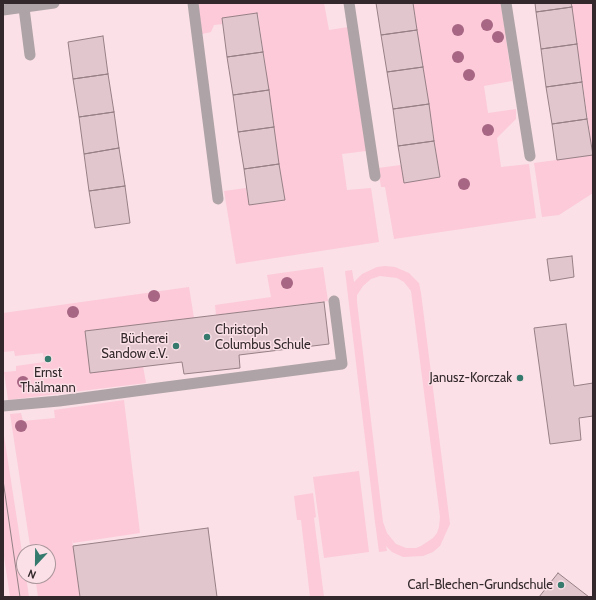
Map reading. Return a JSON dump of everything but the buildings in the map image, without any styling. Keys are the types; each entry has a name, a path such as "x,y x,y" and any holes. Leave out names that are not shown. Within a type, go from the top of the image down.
{"street":[{"path":"3,10 54,3"},
{"path":"193,3 218,199"},
{"path":"349,3 375,176"},
{"path":"506,3 530,156"},
{"path":"24,8 30,55"},
{"path":"3,406 59,401 342,364 334,301"}],"shaded area":[{"path":"198,3 324,3 329,30 348,27 366,151 342,154 347,190 371,188 379,242 236,264 224,191 246,188 249,205 285,200 258,14 222,18 223,24 214,25 211,32 202,34"},
{"path":"413,3 501,3 512,81 484,86 488,113 516,109 516,119 497,138 501,167 529,164 536,218 394,239 385,187 381,187 378,168 401,165 404,182 440,177"},
{"path":"571,3 593,3 593,155"},
{"path":"593,155 593,193 559,215 542,217 534,163"},
{"path":"323,267 328,301 216,315 215,305 271,297 267,275"},
{"path":"377,267 395,267 409,273 419,283 421,293 450,524 440,546 433,552 423,556 403,557 392,552 386,546 387,551 379,552 345,271 352,270 354,282 362,274","holes":["380,276 397,278 404,282 411,291 440,517 437,533 433,538 416,548 406,548 396,544 387,533 383,522 357,302 357,295 363,286 371,279"]},
{"path":"189,287 194,318 85,331 90,373 143,366 146,383 8,400 4,372 16,371 16,366 44,362 43,353 15,356 14,351 3,352 3,313"},
{"path":"124,400 140,533 73,543 72,539 80,597 38,597 36,584 56,584 56,544 30,544 10,414 21,413 23,421 55,418 54,410"},
{"path":"3,429 21,544 16,544 16,584 27,584 29,597 10,597 3,550"},
{"path":"359,471 369,552 324,558 313,477"},
{"path":"313,493 316,517 314,518 324,597 310,597 301,520 297,520 294,496"}],"tram line":[{"path":"3,480 20,597"}],"place":[{"name":"Christoph Columbus Schule","path":"207,337"},
{"name":"Bücherei Sandow e.V.","path":"176,346"},
{"name":"Ernst Thälmann","path":"48,359"},
{"name":"Janusz-Korczak","path":"520,378"},
{"name":"Carl-Blechen-Grundschule","path":"561,585"}]}
